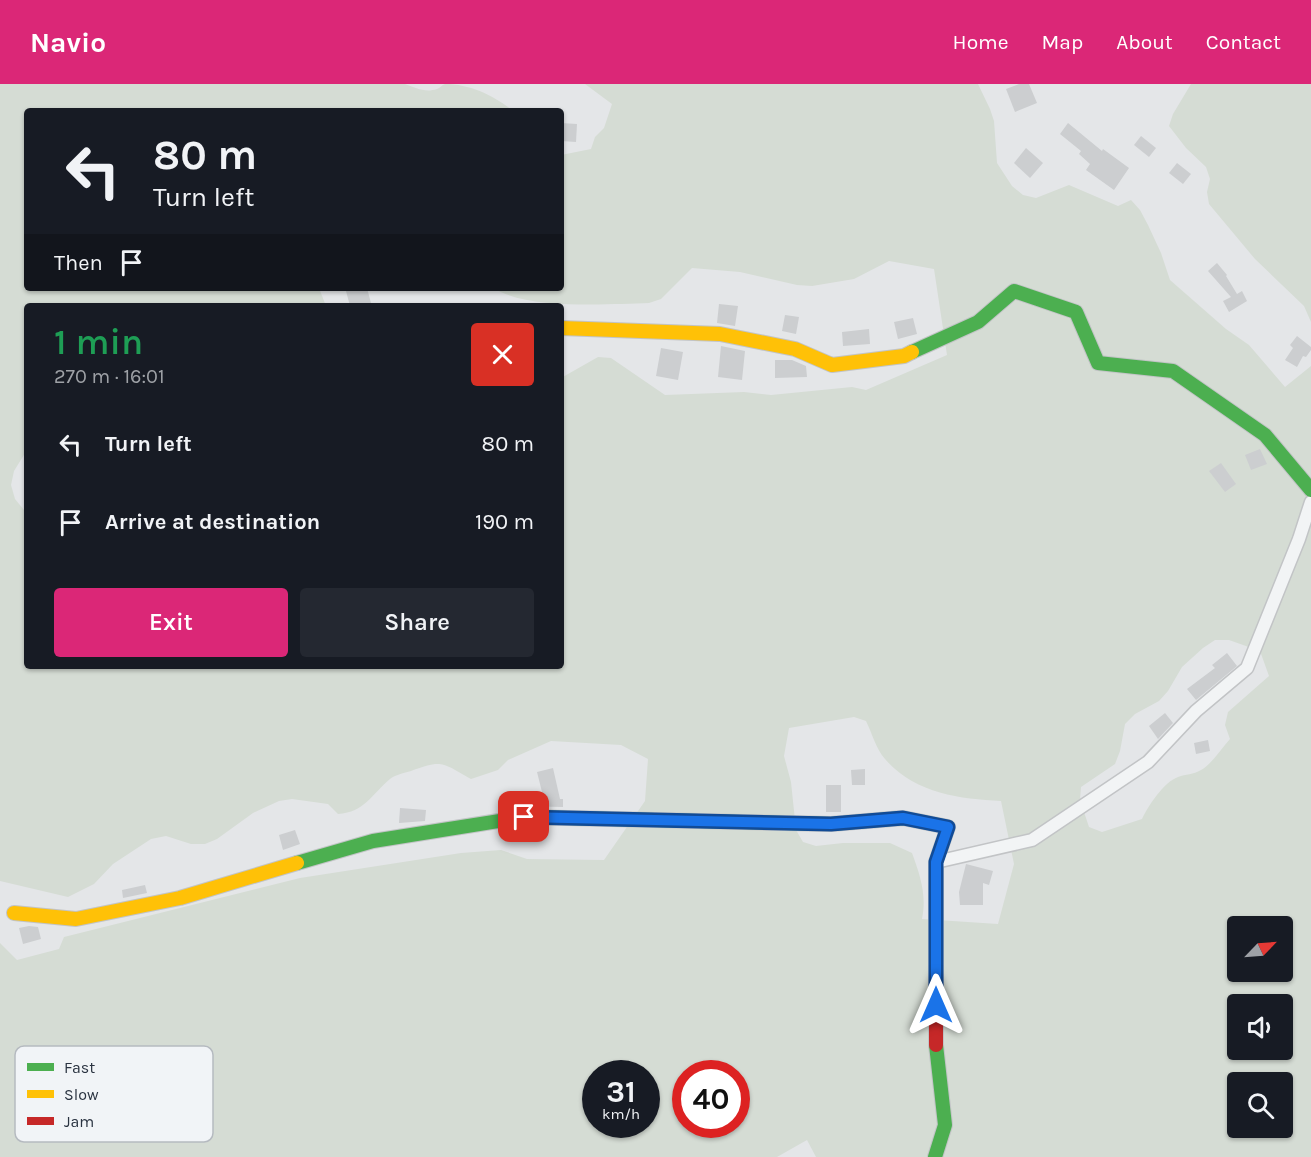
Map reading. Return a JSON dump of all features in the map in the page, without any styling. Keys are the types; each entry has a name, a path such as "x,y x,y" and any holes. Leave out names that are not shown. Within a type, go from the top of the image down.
{"street":[{"path":"564,328 720,334 795,349 832,365 904,356 978,322 1014,291 1076,312 1098,363 1173,370 1264,435 1311,490"},
{"path":"936,862 1032,840 1148,762 1196,711 1247,668 1311,502"},
{"path":"14,913 76,919 180,898 373,841 524,817 831,824 903,818 948,827 936,862 936,1053 945,1125 934,1157"}],"shaded area":[{"path":"0,84 405,84 428,90 437,89 445,84 464,86 482,92 509,108 24,108 24,291 320,291 325,303 24,303 24,455 14,471 11,485 15,499 24,510 24,669 564,669 564,376 598,357 611,358 665,395 744,392 771,395 852,387 866,390 947,355 934,269 889,261 854,279 812,286 797,285 740,272 692,268 661,299 649,303 547,303 526,300 500,291 564,291 564,154 591,149 595,137 604,128 612,104 585,84 978,84 994,121 997,163 1012,186 1023,195 1036,198 1069,185 1118,206 1131,200 1140,210 1148,225 1170,280 1226,329 1249,345 1285,387 1311,366 1311,1157 816,1157 807,1140 777,1157 0,1157 0,943 17,960 59,949 64,937 300,878 461,853 501,850 527,859 604,860 645,801 648,759 621,745 551,741 508,760 498,770 471,779 448,766 430,765 394,776 367,802 347,813 338,814 328,804 292,799 279,801 253,813 217,839 205,844 191,844 166,836 151,839 113,864 94,884 68,897 0,881","holes":["1215,640 1229,640 1260,651 1269,676 1228,712 1225,725 1230,739 1205,767 1195,773 1178,777 1167,784 1152,801 1142,819 1102,832 1089,827 1080,800 1081,787 1115,764 1125,724 1135,714 1159,701 1168,691 1182,667 1203,648","854,717 866,721 882,755 909,780 953,796 1001,801 1014,864 998,924 922,919 923,893 912,853 890,843 843,843 816,846 803,842 796,830 791,782 784,756 789,728"]},
{"path":"1191,84 1311,84 1311,322 1304,306 1255,259 1209,204 1207,192 1210,179 1206,167 1186,148 1169,126 1173,114"}],"building":[{"path":"1019,84 1029,84 1037,103 1015,112 1006,89"},
{"path":"564,123 577,124 576,142 564,141"},
{"path":"1068,123 1102,151 1103,149 1129,168 1114,190 1086,170 1090,164 1079,154 1081,151 1060,134"},
{"path":"1141,136 1156,148 1149,157 1134,145"},
{"path":"1026,148 1043,163 1030,178 1014,163"},
{"path":"1177,163 1191,174 1183,184 1169,173"},
{"path":"1217,263 1227,275 1237,294 1242,291 1247,301 1229,312 1223,301 1231,297 1208,271"},
{"path":"346,291 368,291 371,303 349,303"},
{"path":"719,304 738,306 735,326 717,323"},
{"path":"785,315 799,317 796,334 782,331"},
{"path":"913,318 917,334 898,339 894,322"},
{"path":"869,329 870,344 843,346 842,332"},
{"path":"1297,336 1311,347 1311,350 1306,357 1303,356 1297,367 1285,360 1293,348 1290,345"},
{"path":"721,346 745,351 742,380 718,377"},
{"path":"661,348 683,352 678,380 656,376"},
{"path":"775,360 792,360 806,366 807,377 775,378"},
{"path":"1260,449 1267,464 1251,470 1245,455"},
{"path":"1221,463 1236,484 1225,492 1209,471"},
{"path":"1227,653 1237,666 1196,700 1187,689 1215,668 1212,665"},
{"path":"1165,713 1173,723 1158,739 1149,726"},
{"path":"1208,740 1210,751 1196,754 1194,743"},
{"path":"553,768 560,799 563,799 563,807 518,806 518,796 543,796 537,772"},
{"path":"865,769 865,785 852,785 851,770"},
{"path":"826,785 841,785 841,812 826,812"},
{"path":"400,808 426,810 425,821 399,823"},
{"path":"295,830 300,844 283,850 279,835"},
{"path":"966,864 993,871 989,885 983,883 983,905 960,905 959,892"},
{"path":"145,885 147,893 123,898 122,890"},
{"path":"38,927 41,939 23,944 19,928"}],"traffic: fast":[{"path":"912,352 978,322 1014,291 1076,312 1098,363 1173,371 1265,435 1311,490"},
{"path":"297,863 373,841 524,817 831,824 903,818 948,827 936,862 936,869"},
{"path":"935,1157 945,1125 936,1045"}],"traffic: slow":[{"path":"564,328 720,334 795,349 832,365 904,356 912,352"},
{"path":"14,913 76,919 180,898 297,863"}],"traffic: jam":[{"path":"936,869 936,1045"}],"route":[{"path":"524,817 831,824 903,818 948,827 936,862 936,1005"}]}
